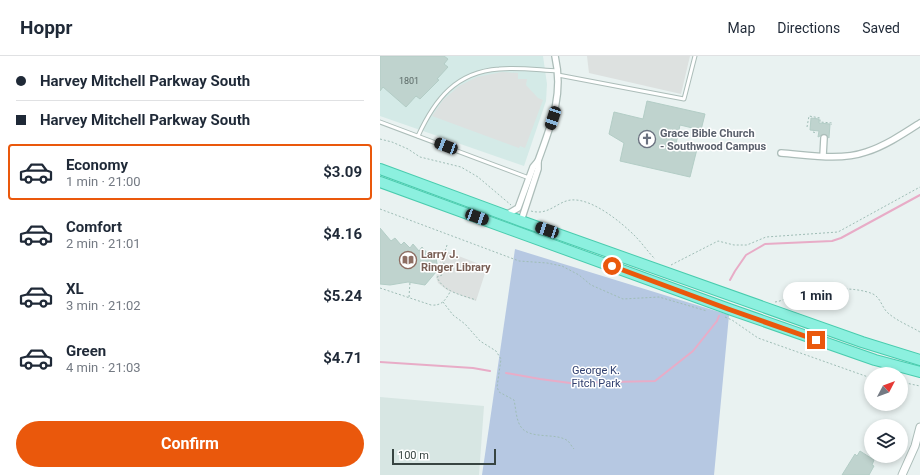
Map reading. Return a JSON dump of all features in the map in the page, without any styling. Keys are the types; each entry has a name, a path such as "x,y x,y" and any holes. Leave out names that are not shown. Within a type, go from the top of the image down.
{"highway":[{"path":"380,169 855,340 920,360"},
{"path":"380,182 728,309 875,360 920,372"},
{"path":"504,227 521,221"}],"street":[{"path":"521,221 538,169 538,161 556,109 558,73 555,56"},
{"path":"781,153 841,156 865,153 887,143 920,124"},
{"path":"823,156 824,138"},
{"path":"506,215 518,208 533,167 538,161"},
{"path":"902,475 916,446 920,427"}],"lane":[{"path":"418,136 428,115 439,99 453,86 470,76 485,71 500,69 558,73 684,99 695,56"},
{"path":"380,122 529,178"}],"path":[{"path":"807,127 809,116 820,118 820,122 832,123 831,125"},
{"path":"813,132 817,133"},
{"path":"380,139 398,144 420,157 461,167 473,173 512,206 518,208"},
{"path":"667,264 671,265 718,241 734,245 747,245 766,237 838,232 920,187"},
{"path":"524,210 541,212 561,202 580,200 594,206 622,225 635,236 656,260"},
{"path":"380,209 519,261 547,263 562,266 579,275 591,285 623,299 659,297 707,311"},
{"path":"447,245 442,261 444,262 442,275 437,277 441,284 451,291 476,300"},
{"path":"409,298 410,282"},
{"path":"380,288 431,306 444,302 451,291"},
{"path":"770,301 776,302 814,290 846,289 865,292 874,294 879,298 884,309 890,314 920,332"},
{"path":"444,302 453,315 465,324 480,341 496,351 499,355 500,359 497,387 499,392 514,400 522,429 534,434 560,438 568,441 574,449"},
{"path":"720,315 732,320 758,338 864,376"},
{"path":"908,383 920,386"}],"shaded area":[{"path":"380,56 543,56 547,84 546,101 524,166 380,116"},
{"path":"587,56 690,56 681,94 589,73"},
{"path":"502,72 518,73 518,79 527,79 526,85 538,98 543,100 525,148 520,146 519,148 432,116 443,100 459,86 477,77"},
{"path":"443,250 487,267 476,301 447,290 438,283 436,277"},
{"path":"380,397 484,406 479,475 380,475"}],"green space":[{"name":"George K. Fitch Park","path":"515,249 729,315 714,475 482,475"}],"building":[{"path":"380,56 444,56 448,59 444,64 448,67 437,79 439,80 420,99 416,96 406,107 383,87 380,91"},
{"name":"Grace Bible Church - Southwood Campus","path":"647,101 705,114 701,130 680,125 676,144 697,149 690,177 620,161 624,143 609,134 614,112 643,119"},
{"path":"811,118 819,119 819,123 830,124 829,138 824,134 818,137 819,131 810,130"},
{"name":"Larry J. Ringer Library","path":"380,228 391,241 395,238 401,245 404,242 410,248 413,244 419,251 422,247 428,254 431,251 436,257 436,272 425,285 408,282 390,285 380,284"},
{"path":"860,451 864,454 864,463 873,463 872,465 874,466 869,475 842,475 855,454 857,456"}],"waterway":[{"path":"730,280 746,255 765,244 832,241 841,238 920,195"},
{"path":"506,373 570,383 655,381 693,351 717,321 719,316"},
{"path":"380,362 473,368 490,371"}],"place":[{"name":"Grace Bible Church - Southwood Campus","path":"647,139"},
{"name":"Larry J. Ringer Library","path":"408,260"}],"route":[{"path":"612,266 816,340"}]}
